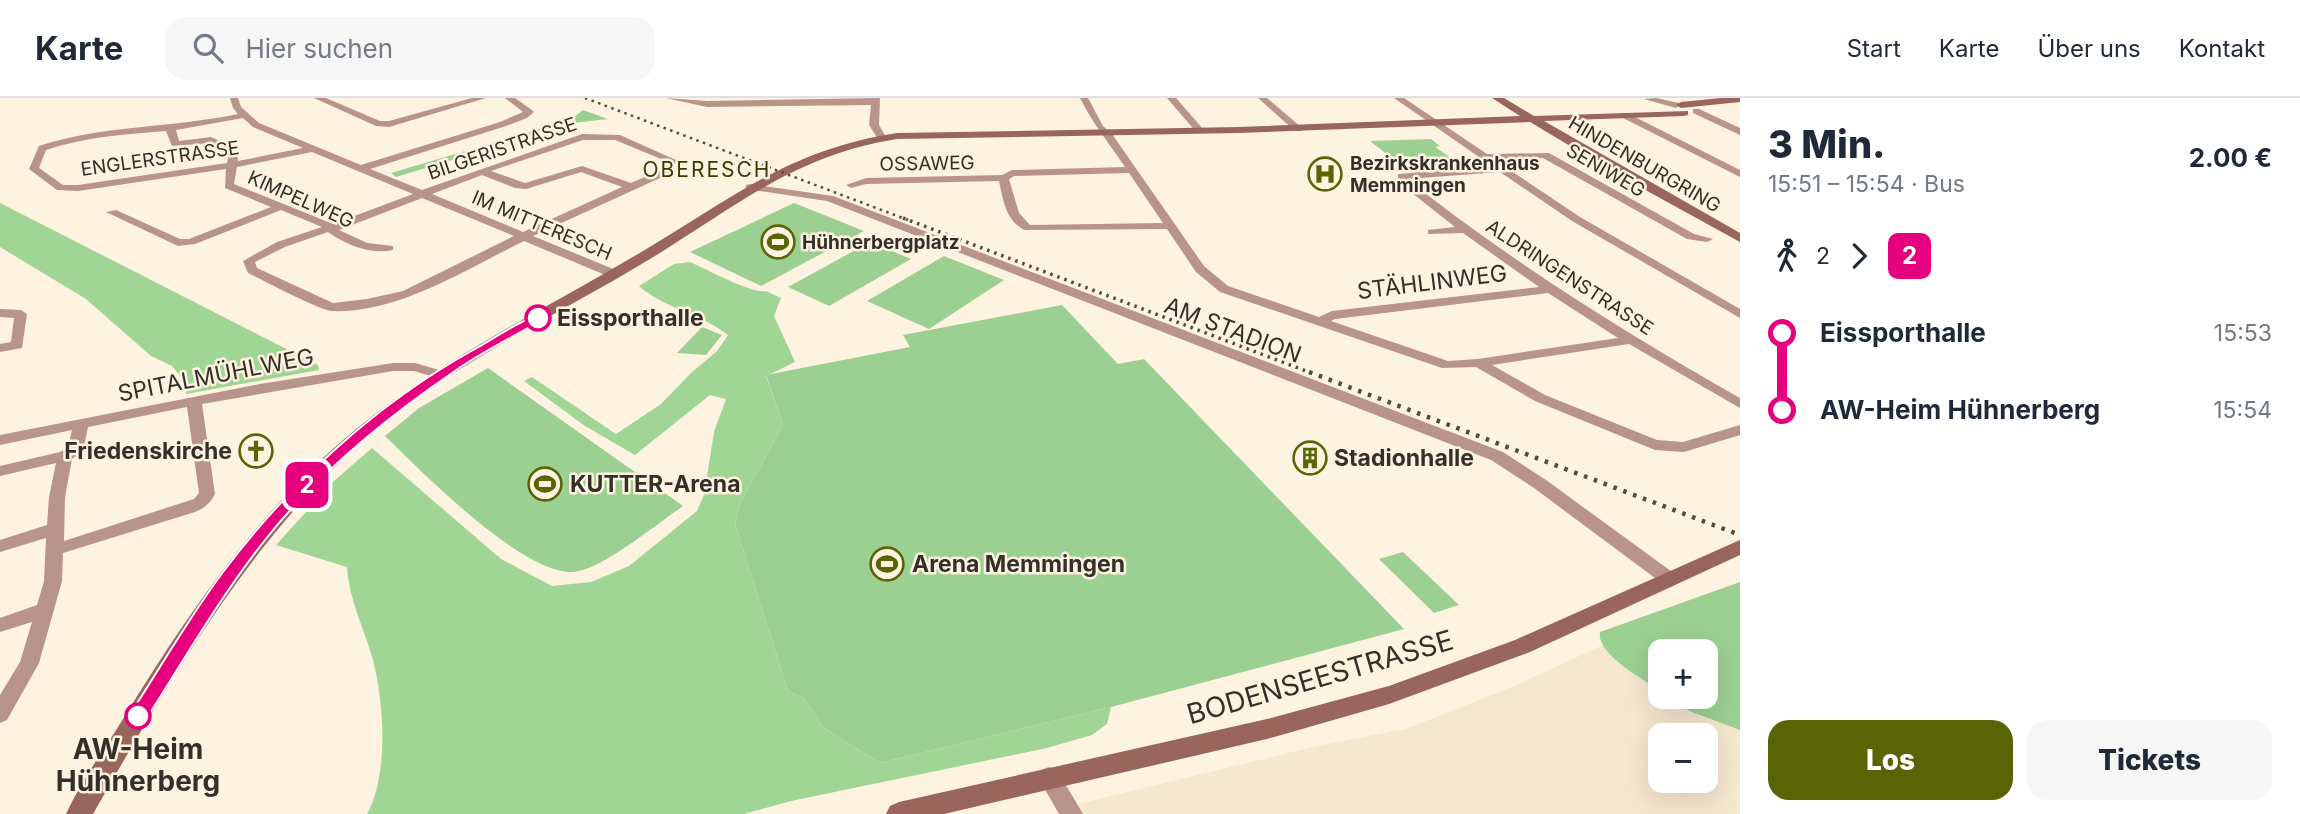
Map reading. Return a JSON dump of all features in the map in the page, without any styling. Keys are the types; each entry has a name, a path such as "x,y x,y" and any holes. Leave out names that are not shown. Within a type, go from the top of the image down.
{"street":[{"name":"IM MITTERESCH","path":"234,98 237,108 256,125 614,274"},
{"path":"318,98 379,124 389,124 482,98"},
{"path":"361,168 503,124 529,112 509,98"},
{"path":"670,98 707,104 876,100 874,125 881,137"},
{"path":"1084,98 1099,127 1210,281 1236,294 1438,363 1455,366 1631,340"},
{"path":"1171,98 1200,131"},
{"path":"1262,98 1298,128"},
{"path":"1398,98 1576,219 1740,314"},
{"name":"HINDENBURGRING","path":"1497,98 1740,239"},
{"path":"1647,98 1685,108 1740,132"},
{"path":"79,814 195,625 254,543 299,493 359,436 441,375 614,274 750,187 813,157 881,137 1200,131 1534,119 1658,113 1740,99"},
{"name":"ENGLERSTRASSE","path":"244,115 51,144 42,148 34,169 61,188 233,165 313,149"},
{"path":"1624,115 1740,174"},
{"name":"KIMPELWEG","path":"170,127 175,144 211,140 233,151 229,187 282,206 375,250 390,248"},
{"name":"BILGERISTRASSE","path":"582,137 617,137 671,160 667,171 634,188 524,236 407,294 367,303 331,307 252,270 249,261 260,254 482,171 582,137"},
{"name":"SENIWEG","path":"1482,157 1545,155 1691,237 1707,239"},
{"path":"482,171 526,186 582,169 634,188"},
{"name":"ALDRINGENSTRASSE","path":"1499,169 1402,176 1402,180 1462,230 1631,340 1740,404"},
{"name":"OSSAWEG","path":"851,185 870,181 1004,178 1012,173 1132,170"},
{"path":"1004,178 1013,216 1027,228 1170,226"},
{"name":"AM STADION","path":"750,187 829,198 1490,453 1540,484 1669,579"},
{"path":"112,212 178,243 191,242 282,206"},
{"path":"1432,232 1462,230"},
{"name":"STÄHLINWEG","path":"1320,322 1332,315 1552,289"},
{"path":"0,313 21,314 17,345 0,348"},
{"path":"1478,363 1540,398 1655,445 1684,447 1740,430"},
{"name":"SPITALMÜHLWEG","path":"0,440 194,401 393,367 415,367 441,375"},
{"path":"57,549 189,508 205,499 207,494 194,401"},
{"path":"0,471 65,456 75,451 81,423"},
{"path":"0,714 29,663 53,581 57,549 57,497 65,456"},
{"path":"0,546 55,529"},
{"name":"BODENSEESTRASSE","path":"899,814 1049,777 1281,726 1390,695 1531,643 1740,547"},
{"path":"0,625 44,610"},
{"path":"1049,777 1072,814"}],"shaded area":[{"path":"1740,582 1740,814 1079,814 1074,805 1317,746 1406,729 1514,686"}],"green space":[{"path":"583,110 608,119 573,123 396,177 391,173 570,120"},
{"path":"1431,139 1440,146 1435,147 1468,170 1407,170 1370,141"},
{"path":"0,203 318,365 319,370 186,394 185,382 172,366 151,356 86,299 0,247"},
{"name":"Hühnerbergplatz","path":"794,203 864,231 761,286 690,252"},
{"path":"870,242 911,259 829,306 788,287"},
{"path":"944,256 1004,280 929,329 867,301"},
{"path":"690,262 750,289 766,291 781,298 774,316 795,362 766,376 783,425 739,505 735,524 788,691 803,698 824,728 880,763 1111,707 1107,724 1092,735 1047,748 791,801 744,814 367,814 379,779 382,718 373,660 354,602 347,567 276,545 334,481 372,448 501,559 552,586 591,582 629,566 697,511 704,495 714,432 726,399 710,395 635,455 585,426 524,381 532,377 616,434 661,404 717,351 728,335 649,294 639,286 674,264"},
{"path":"1062,305 1118,364 1144,359 1404,629 1111,707 880,763 824,728 803,698 788,691 735,524 739,505 783,425 766,375 910,347 903,335"},
{"path":"702,327 722,335 706,355 677,353"},
{"name":"KUTTER-Arena","path":"488,368 683,506 598,564 573,572 552,568 527,557 501,539 447,495 385,436 419,408"},
{"path":"1403,552 1459,605 1434,613 1379,559"},
{"path":"1740,582 1740,730 1686,709 1718,709 1718,639 1648,639 1648,683 1623,666 1605,649 1600,632"}],"railway":[{"path":"585,98 908,220"},
{"path":"903,218 1314,374"},
{"path":"1309,372 1740,535"}],"bus line":[{"name":"2","path":"138,716 227,578 262,533 299,493 385,415 453,366 538,318"}],"place":[{"name":"Bezirkskrankenhaus Memmingen","path":"1325,174"},
{"name":"Hühnerbergplatz","path":"778,242"},
{"name":"Eissporthalle","path":"538,318"},
{"name":"Friedenskirche","path":"256,451"},
{"name":"Stadionhalle","path":"1310,458"},
{"name":"KUTTER-Arena","path":"545,484"},
{"name":"Arena Memmingen","path":"887,564"},
{"name":"AW-Heim Hühnerberg","path":"138,716"}],"district":[{"name":"OBERESCH","path":"707,170"}]}
